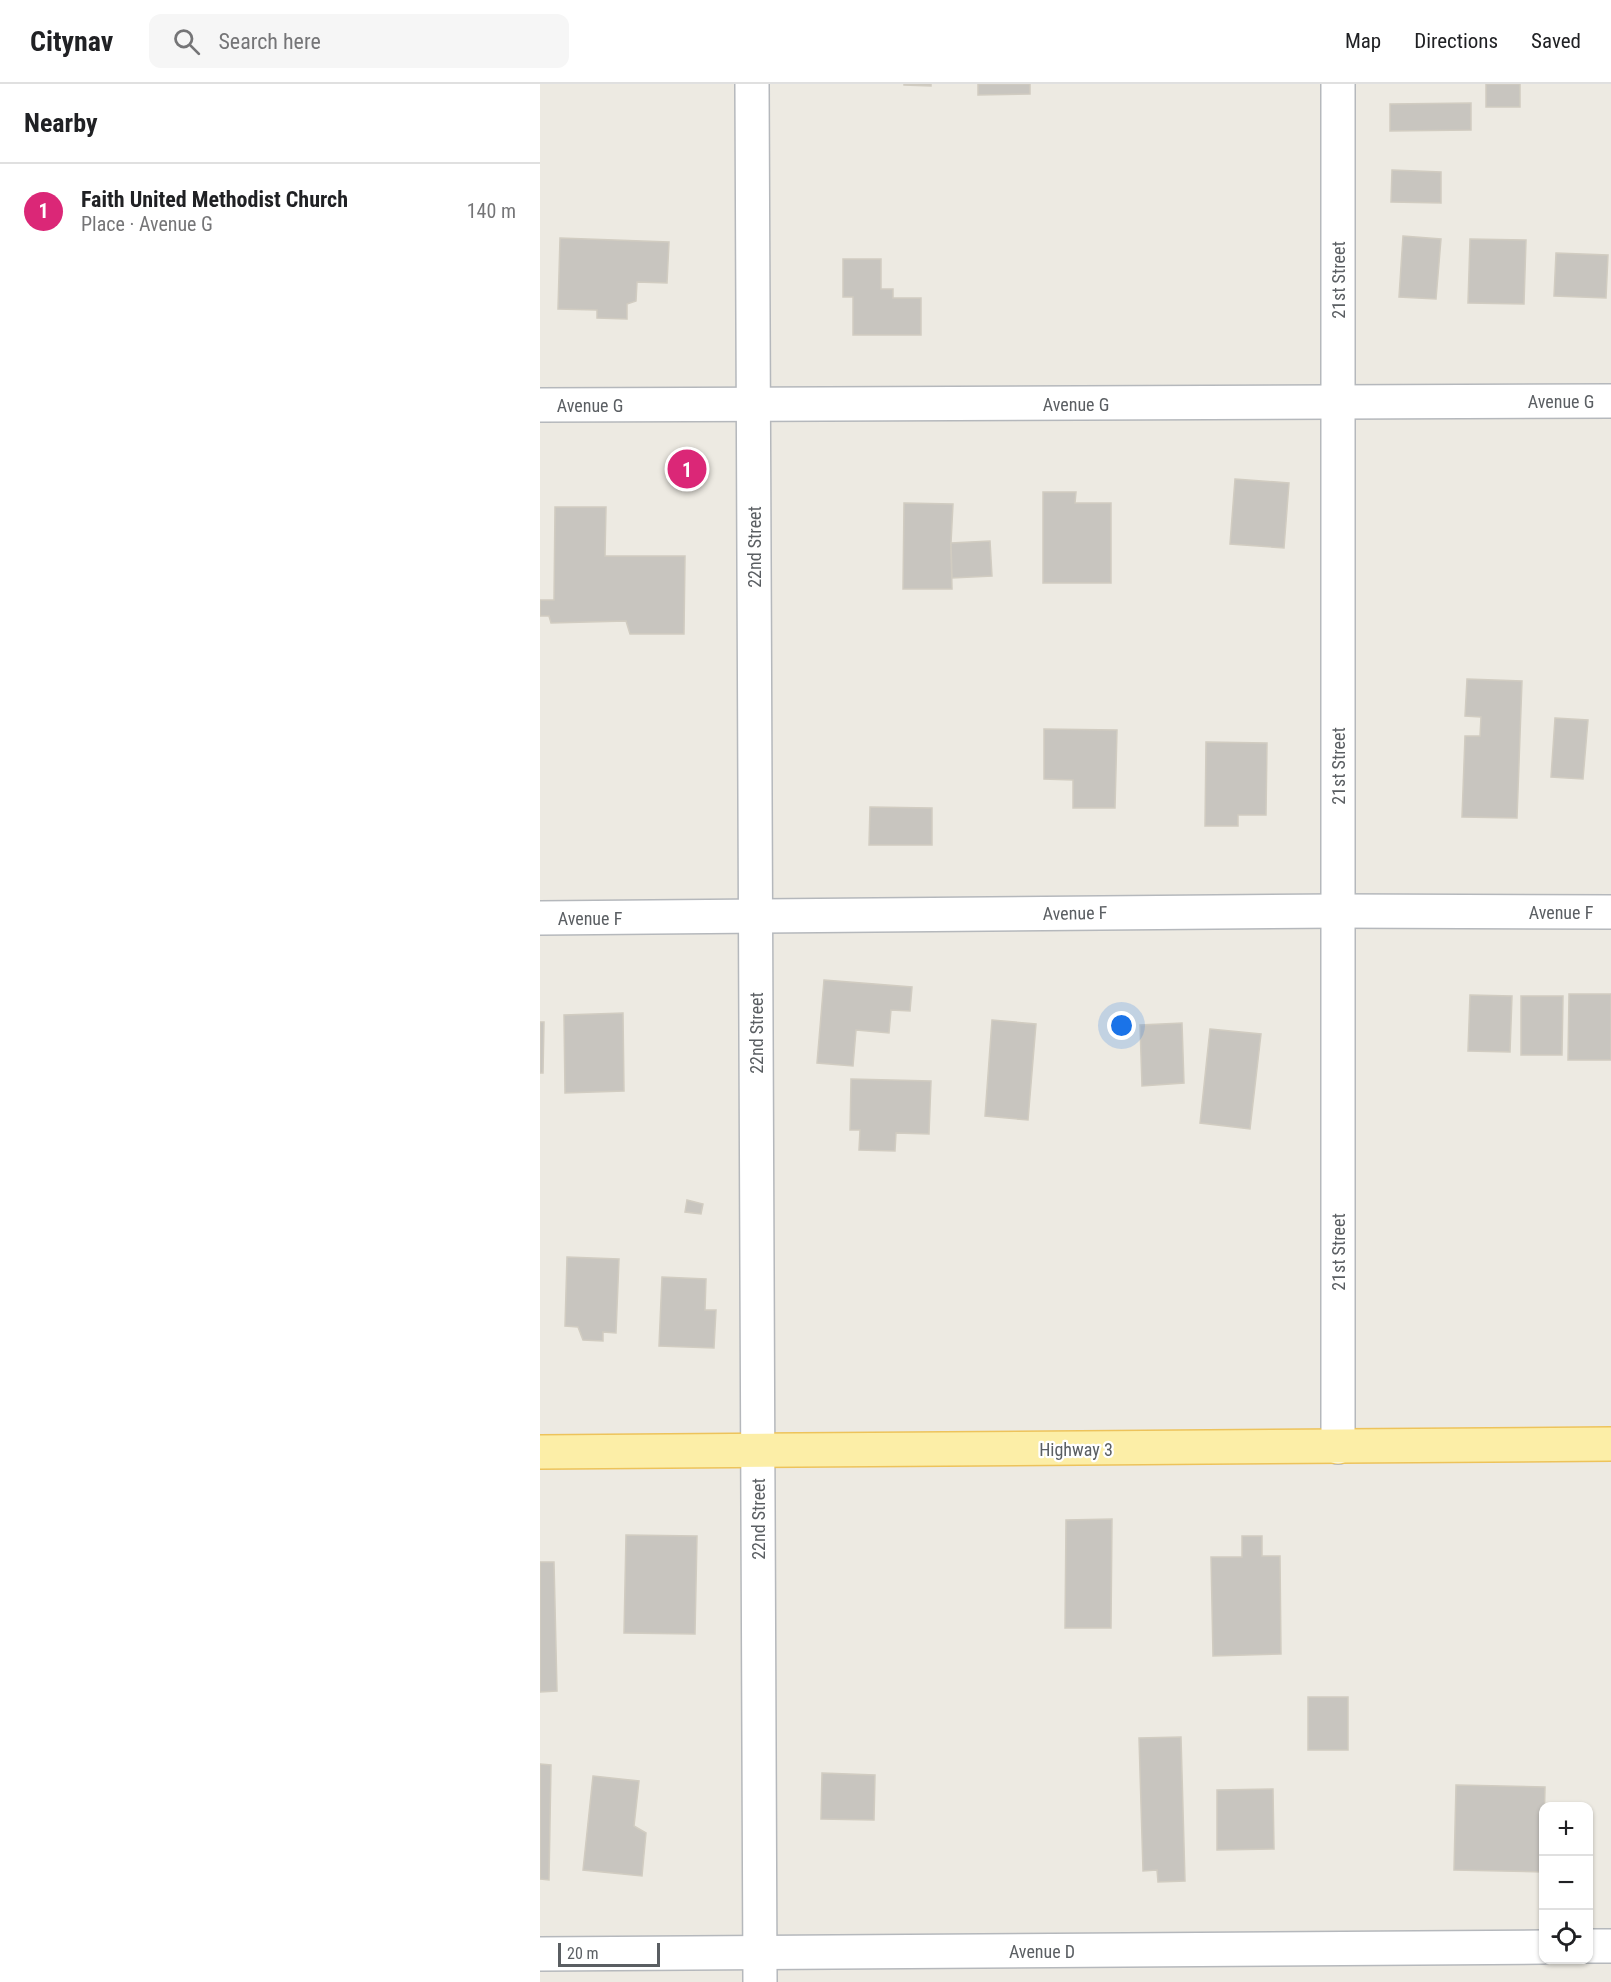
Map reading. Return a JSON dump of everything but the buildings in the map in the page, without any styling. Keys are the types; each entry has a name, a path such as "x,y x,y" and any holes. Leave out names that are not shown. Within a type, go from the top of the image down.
{"main road":[{"name":"Highway 3","path":"540,1452 1611,1444"}],"street":[{"name":"22nd Street","path":"752,84 760,1967"},
{"name":"21st Street","path":"1338,84 1338,1447"},
{"name":"Avenue G","path":"540,405 1611,401"},
{"name":"Avenue F","path":"540,918 1338,911 1611,912"},
{"path":"1593,1946 1611,1946"},
{"name":"Avenue D","path":"540,1954 760,1967 1539,1947"}],"place":[{"name":"Faith United Methodist Church","path":"687,469"}]}
